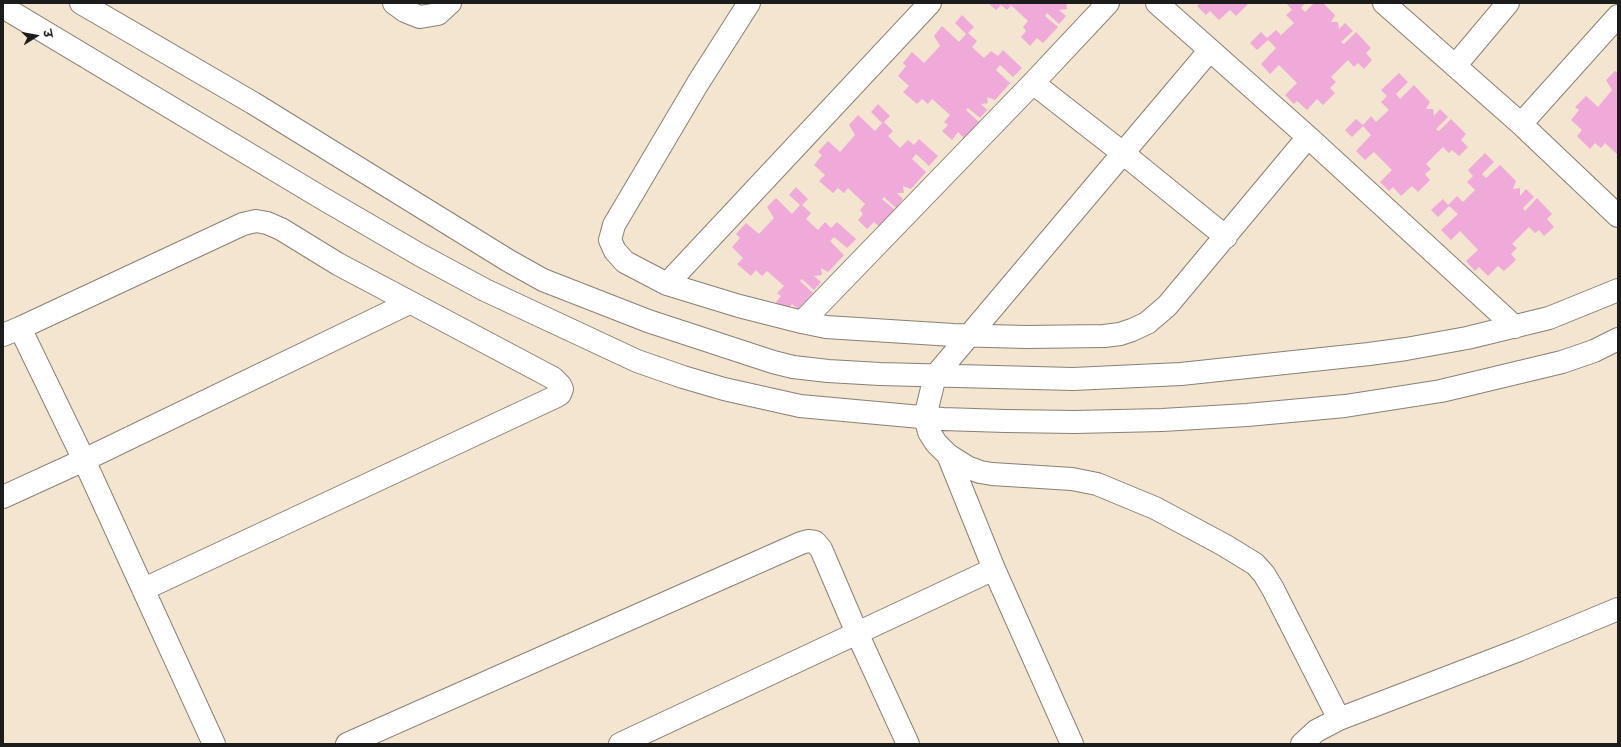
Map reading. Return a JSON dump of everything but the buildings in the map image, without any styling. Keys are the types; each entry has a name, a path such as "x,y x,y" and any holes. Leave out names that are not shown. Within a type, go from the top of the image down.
{"street":[{"path":"81,3 253,103 509,261 543,280 648,321 779,364 828,371 935,376 1074,379 1181,374 1319,360 1406,349 1515,327 1549,318 1618,290"},
{"path":"394,3 405,11 420,17 438,14 450,3"},
{"path":"749,3 698,83 614,225 610,240 615,251 625,262 667,284 739,306 826,328 1026,338 1104,336 1120,334 1132,330 1147,323 1167,306 1308,137"},
{"path":"667,284 930,3"},
{"path":"802,322 1033,83 1108,3"},
{"path":"1157,3 1308,137 1515,327"},
{"path":"1455,66 1508,3"},
{"path":"1389,5 1521,124 1618,216"},
{"path":"3,7 420,255 485,290 637,361 724,389 800,406 925,418 1075,422 1162,420 1247,415 1345,406 1441,391 1562,362 1594,351 1618,339"},
{"path":"1521,124 1618,16"},
{"path":"1210,50 1124,154 935,376 925,418 929,432 936,443 948,455 967,467 980,472 1072,479 1097,484 1154,508 1241,555 1260,569 1273,589 1339,719"},
{"path":"1033,83 1124,154 1226,237"},
{"path":"144,589 560,394 562,389 553,378 409,303 338,264 281,229 267,223 256,221 242,224 12,332 84,460 214,744"},
{"path":"3,497 84,460 409,303"},
{"path":"948,455 994,569 1072,744"},
{"path":"347,744 375,738 808,541 815,542 821,549 857,633 908,744"},
{"path":"620,744 994,569"},
{"path":"1302,744 1316,732 1339,719 1519,650 1618,609"}]}
